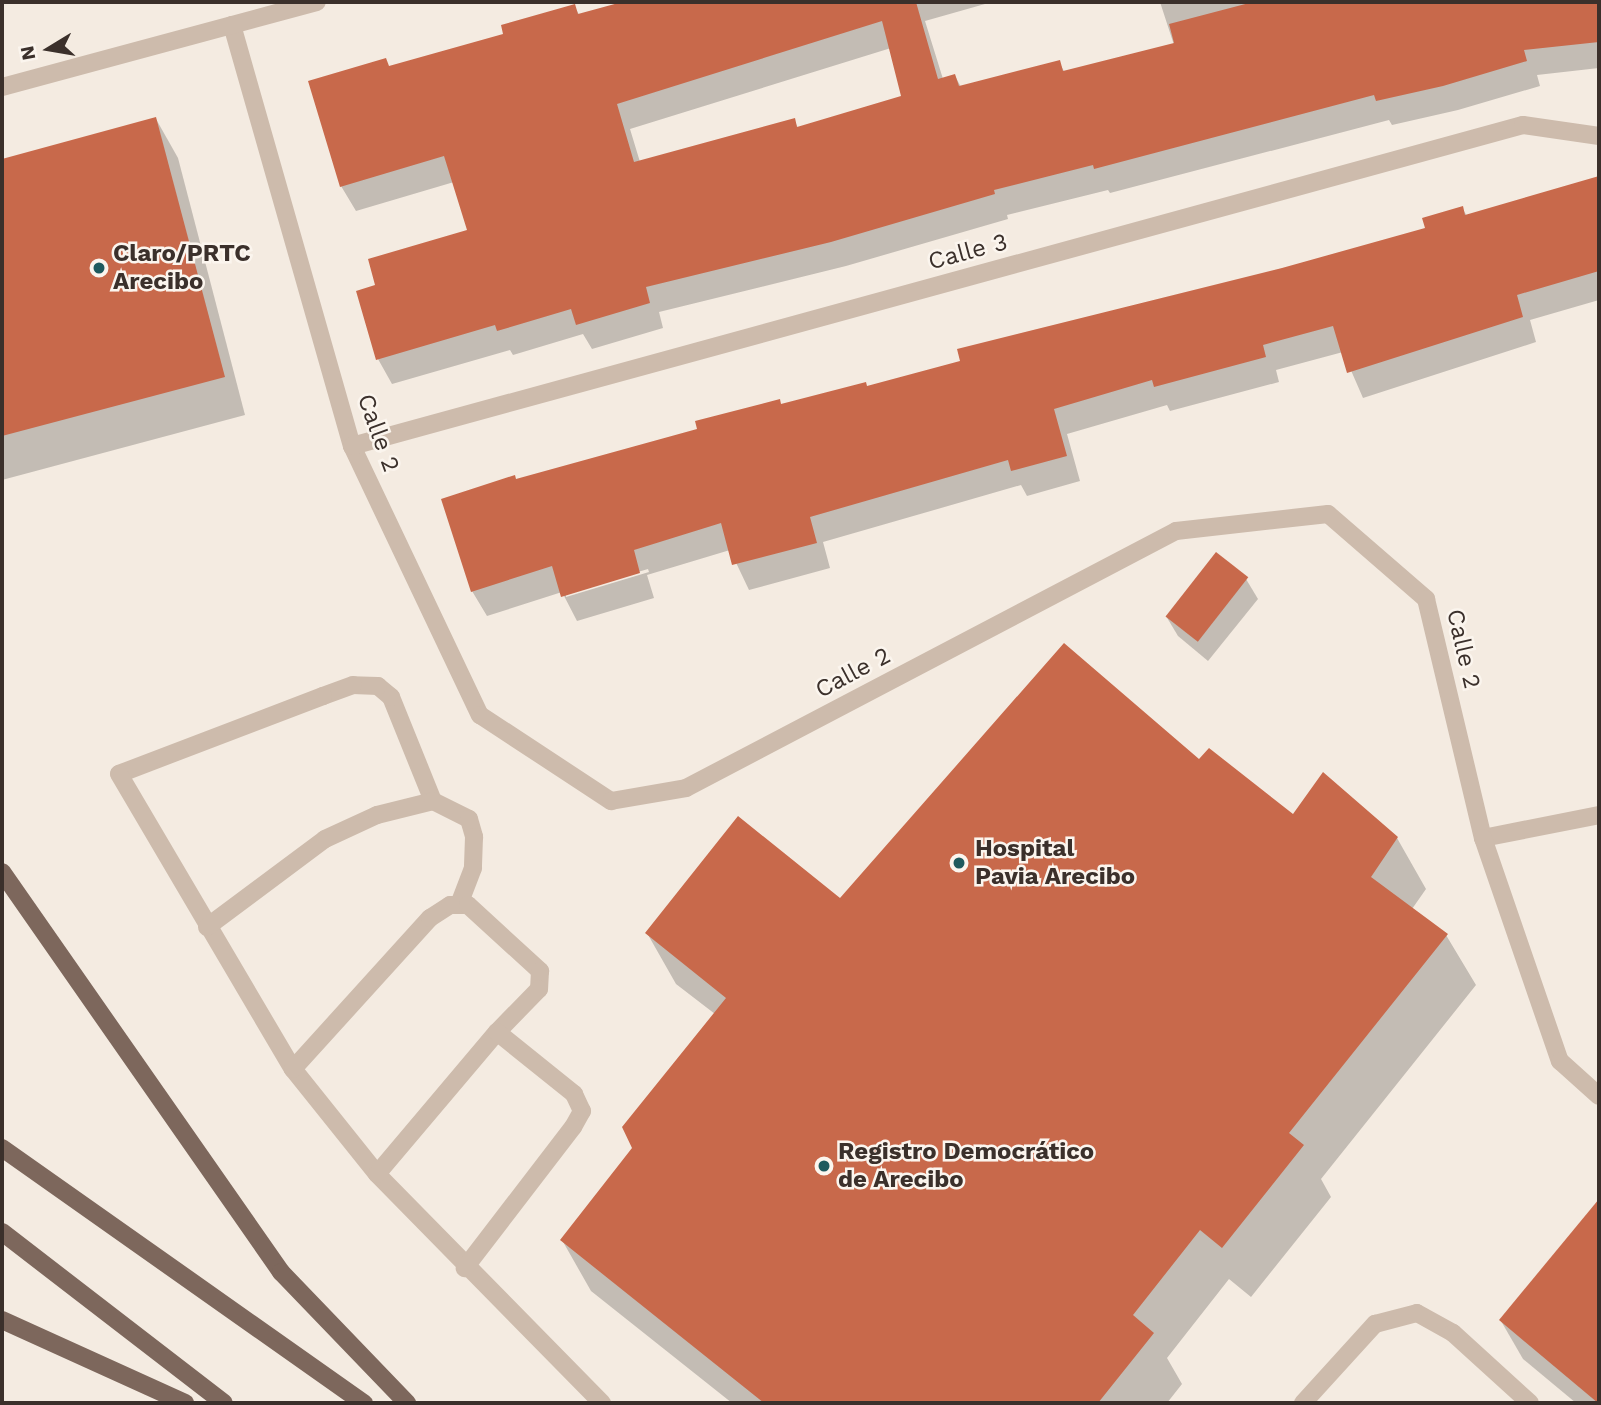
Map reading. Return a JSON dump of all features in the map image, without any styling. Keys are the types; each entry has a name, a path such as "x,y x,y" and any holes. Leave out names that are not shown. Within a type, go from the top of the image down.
{"main road":[{"path":"2,872 281,1272 407,1403"},
{"path":"2,1148 364,1403"},
{"path":"2,1232 224,1403"},
{"path":"2,1320 185,1403"}],"street":[{"path":"2,87 317,2"},
{"name":"Calle 2","path":"232,25 352,446 480,715 611,802 685,789 1176,531 1328,513 1426,599 1483,838 1560,1060 1599,1096"},
{"name":"Calle 3","path":"352,446 1523,125 1599,136"},
{"path":"433,801 391,697 378,686 343,689 119,775 293,1069 377,1174 465,1268 603,1403"},
{"path":"207,927 325,839 377,815 433,801 469,819 474,837 473,868 459,904"},
{"path":"1483,838 1599,815"},
{"path":"293,1069 439,909 459,904 468,905 540,971 538,989 497,1032 377,1174"},
{"path":"465,1268 582,1111 574,1094 497,1032"},
{"path":"1303,1403 1375,1324 1417,1313 1453,1333 1530,1403"}],"building":[{"path":"622,2 916,2 938,79 955,74 959,86 1060,60 1063,71 1174,43 1169,24 1253,2 1599,2 1599,42 1524,50 1527,61 1443,86 1376,101 1374,95 1094,169 1093,165 994,190 995,194 831,242 646,287 650,303 576,325 571,309 497,331 495,325 376,360 356,291 375,285 368,259 467,230 444,156 340,187 308,81 386,58 389,66 503,34 501,25 575,4 578,14","holes":["882,21 901,96 797,127 795,118 634,162 617,104"]},
{"name":"Claro/PRTC Arecibo","path":"156,117 225,377 2,436 2,159"},
{"path":"1599,176 1599,271 1517,295 1523,317 1347,373 1333,326 1263,345 1266,357 1154,387 1152,380 1054,409 1067,456 1011,471 1008,460 810,517 817,543 732,565 721,523 634,550 640,573 561,597 552,566 471,592 441,499 515,475 516,479 697,429 695,421 780,399 781,404 866,382 867,386 960,361 957,349 1282,268 1425,228 1422,218 1463,206 1465,215"},
{"path":"1216,552 1248,577 1198,642 1166,617"},
{"path":"1064,643 1199,759 1209,748 1293,814 1323,772 1398,837 1371,877 1448,934 1289,1133 1304,1145 1222,1248 1200,1230 1133,1315 1154,1333 1098,1403 764,1403 560,1240 632,1148 622,1127 726,998 645,933 738,816 840,898"},
{"path":"1599,1199 1599,1403 1598,1403 1499,1320"}],"place":[{"name":"Claro/PRTC Arecibo","path":"99,268"},
{"name":"Hospital Pavia Arecibo","path":"959,863"},
{"name":"Registro Democrático de Arecibo","path":"824,1166"}]}
